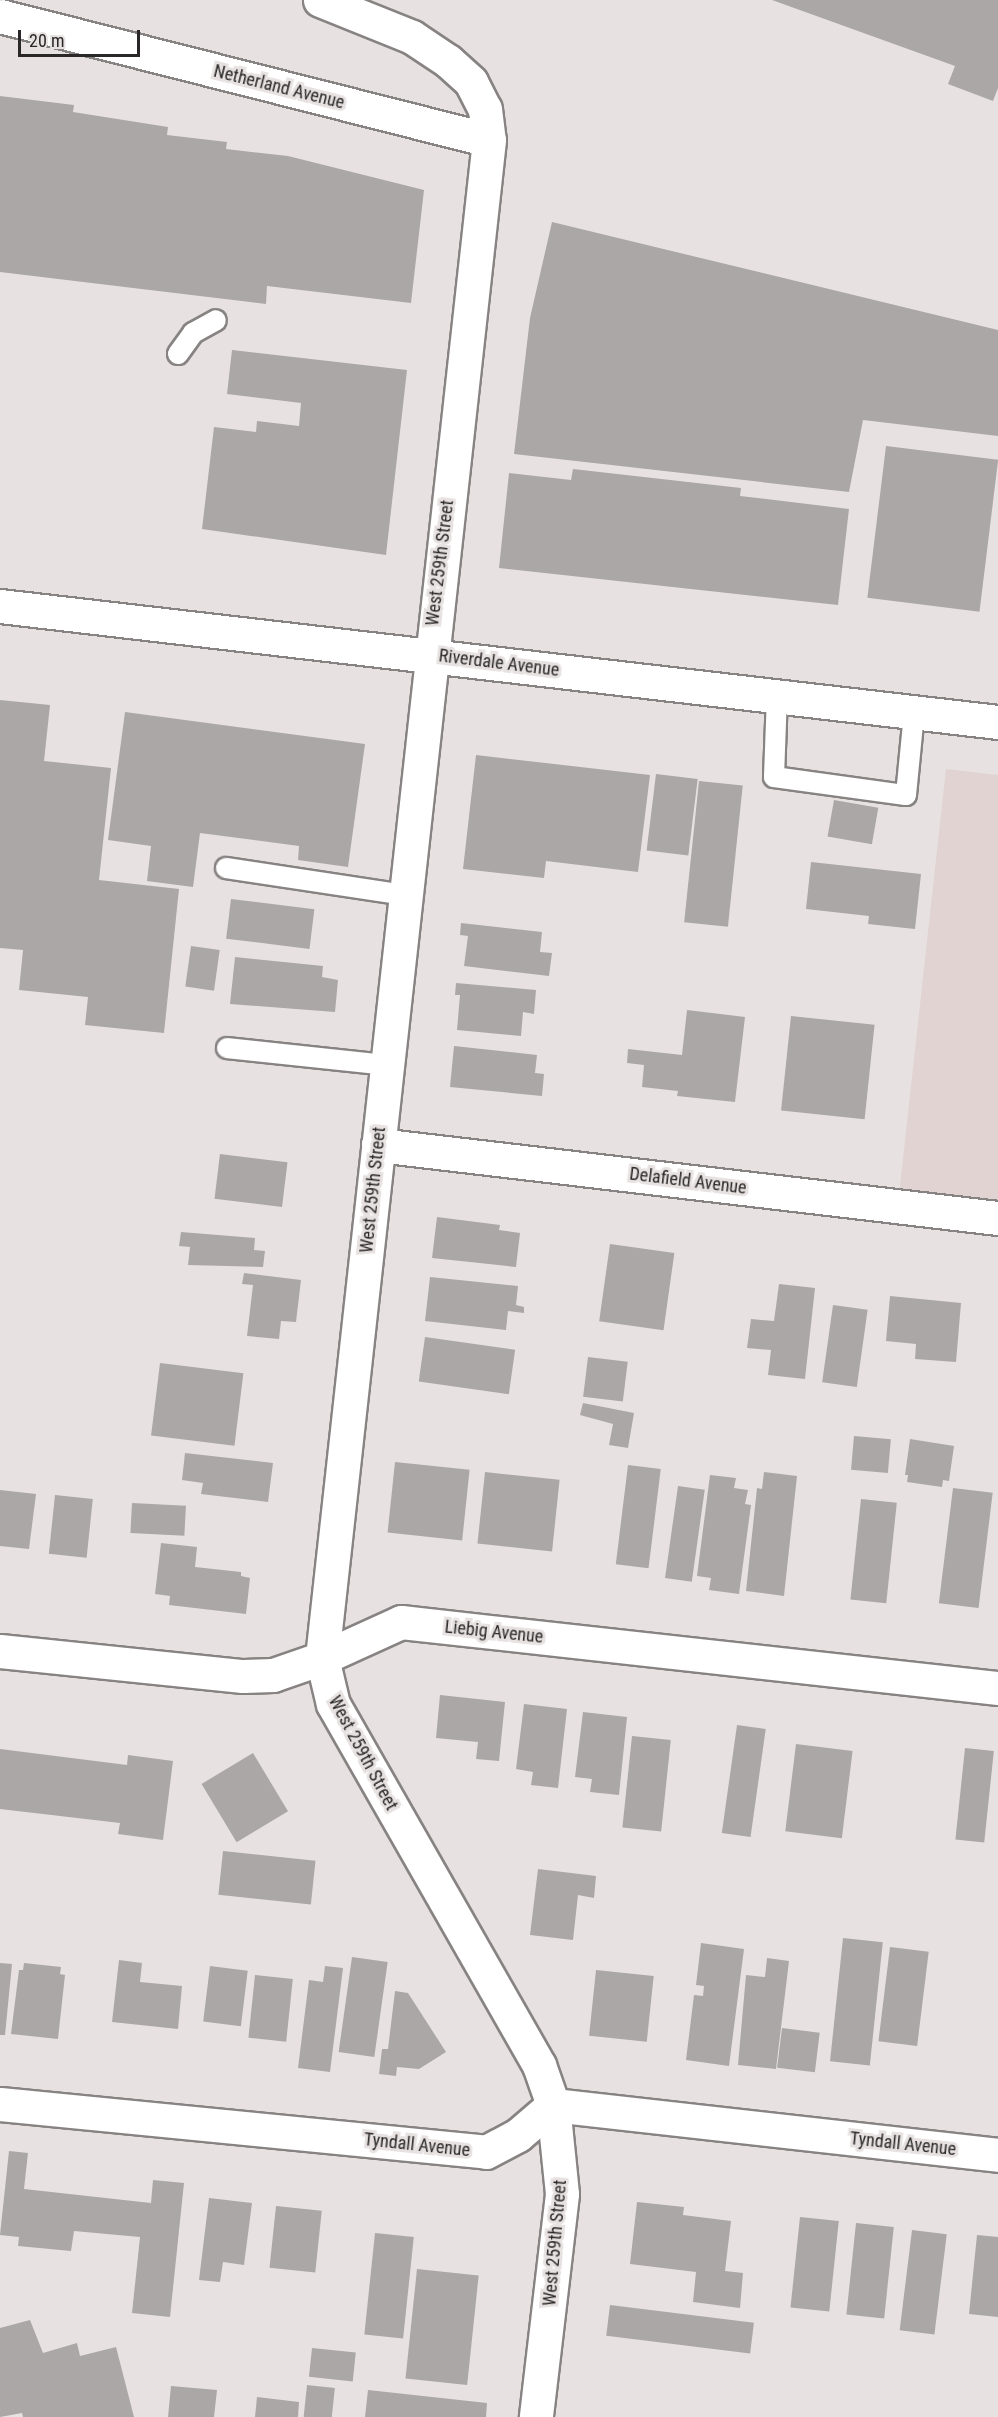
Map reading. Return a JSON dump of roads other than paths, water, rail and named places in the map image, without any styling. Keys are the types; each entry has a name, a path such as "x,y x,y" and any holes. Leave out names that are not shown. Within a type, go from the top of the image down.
{"street":[{"name":"West 259th Street","path":"320,0 412,37 448,62 471,82 480,100 489,140 430,655 322,1658 333,1704 539,2065 553,2104 562,2194 536,2417"},
{"name":"Netherland Avenue","path":"0,16 489,140"},
{"name":"Riverdale Avenue","path":"0,606 998,722"},
{"name":"Delafield Avenue","path":"378,1145 998,1218"},
{"name":"Liebig Avenue","path":"0,1651 243,1676 273,1675 322,1658 401,1622 998,1688"},
{"name":"Tyndall Avenue","path":"0,2104 486,2152 518,2135 553,2104 998,2155"}],"lane":[{"path":"178,354 193,333 216,320"},
{"path":"777,696 774,777 906,795 914,713"},
{"path":"226,868 404,895"},
{"path":"227,1048 387,1065"}]}
